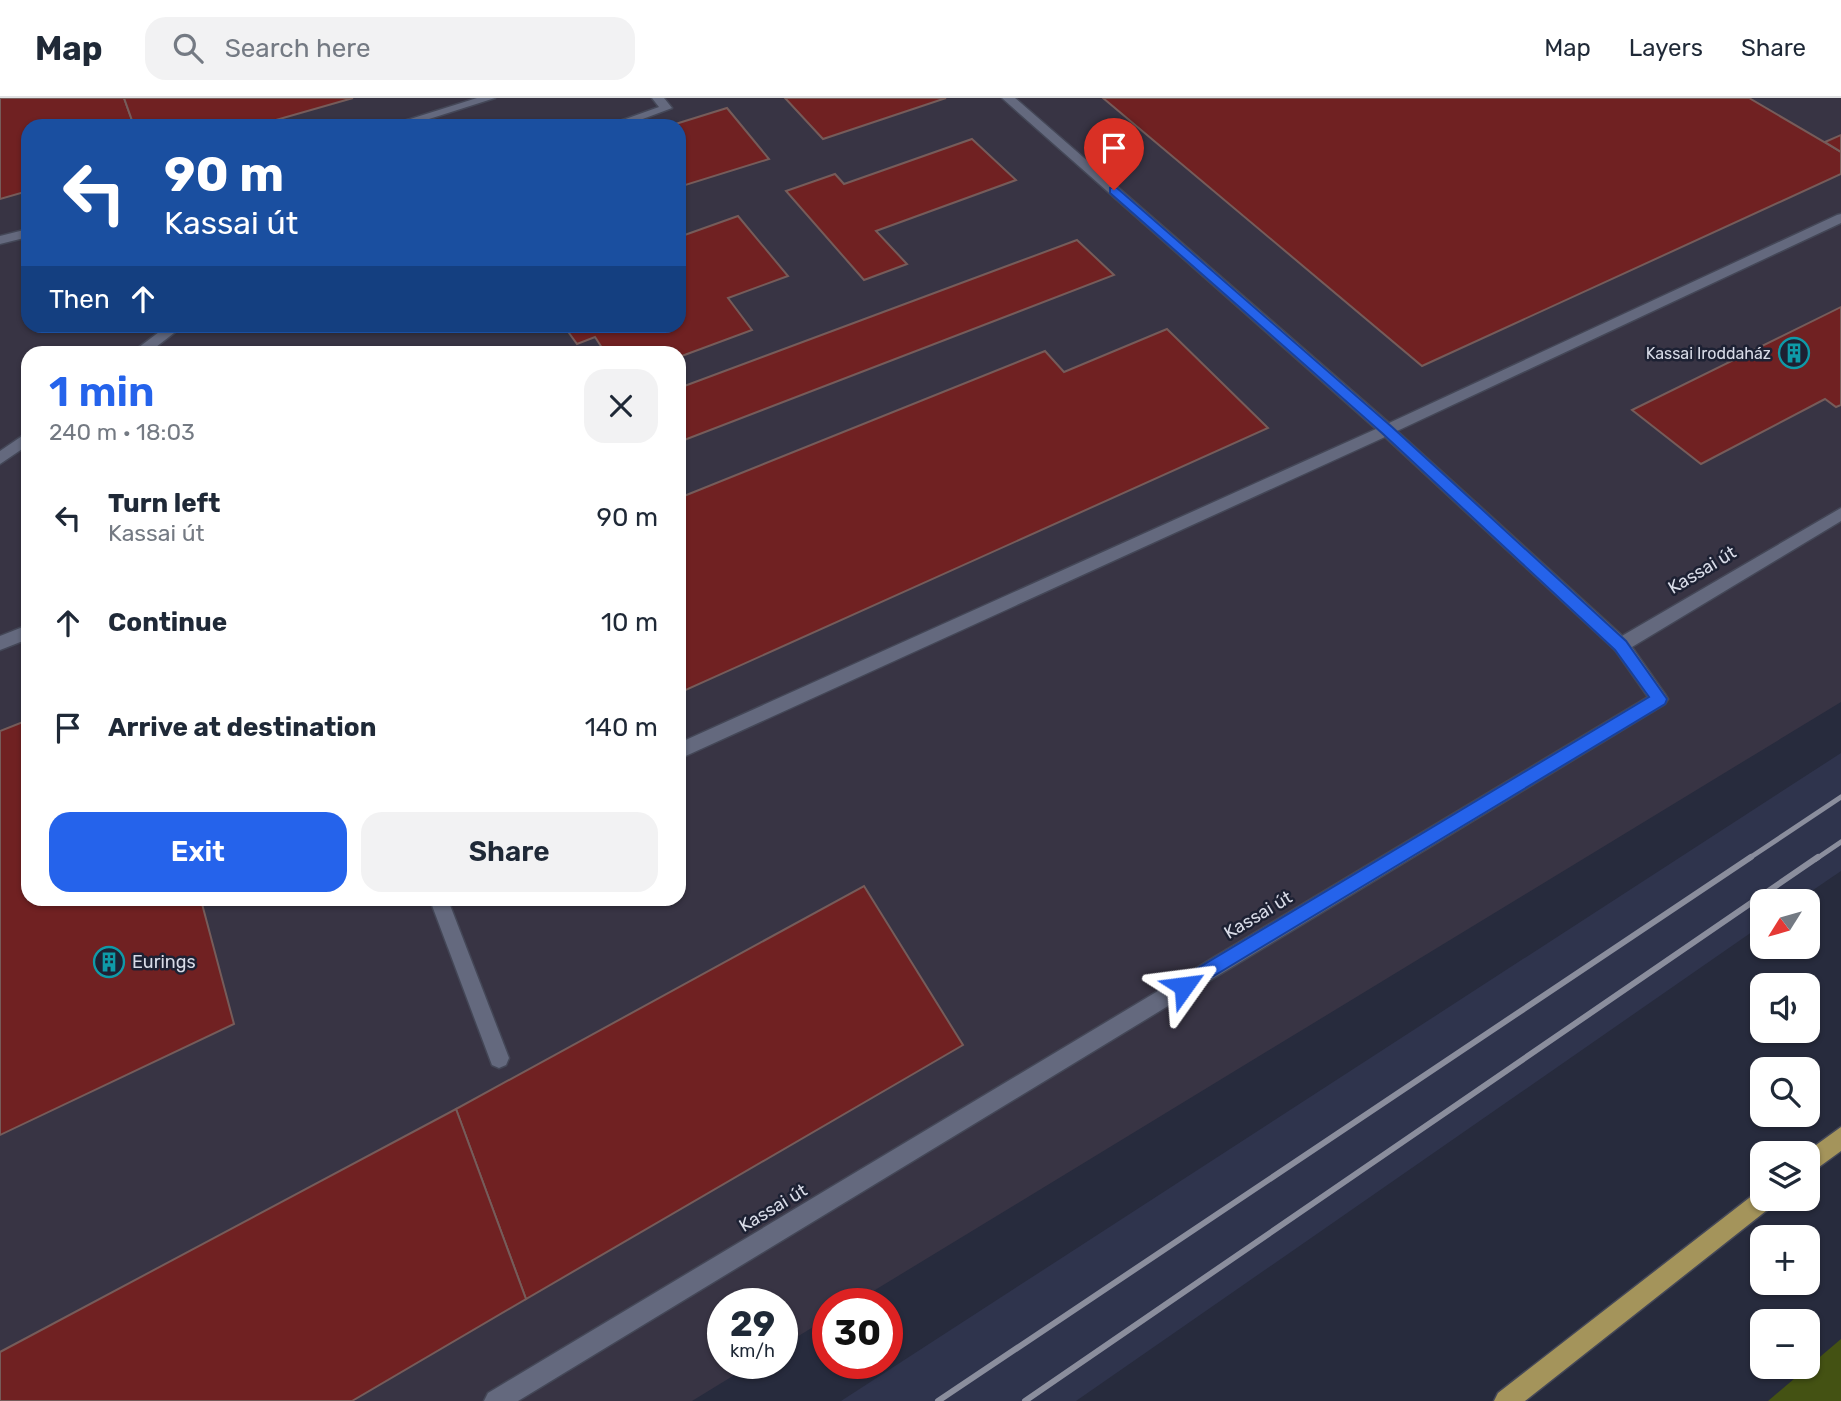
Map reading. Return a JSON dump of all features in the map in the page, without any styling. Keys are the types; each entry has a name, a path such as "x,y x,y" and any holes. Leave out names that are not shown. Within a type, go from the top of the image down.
{"main road":[{"path":"1820,1155 1841,1138"},
{"path":"1506,1401 1750,1209"}],"street":[{"path":"418,119 489,98"},
{"path":"633,119 666,108 658,98"},
{"path":"1008,98 1387,430 1621,645"},
{"path":"686,748 1387,430 1841,218"},
{"path":"0,240 21,235"},
{"path":"148,346 166,333"},
{"path":"0,459 21,442"},
{"name":"Kassai út","path":"496,1401 1659,699 1621,645 1841,514"},
{"path":"0,643 21,635"},
{"path":"441,906 499,1058"}],"shaded area":[{"path":"0,98 1841,98 1841,702 878,1288 812,1288 812,1328 798,1336 798,1288 707,1288 707,1379 728,1379 692,1401 0,1401"},
{"path":"1841,753 1841,871 1815,889 1750,889 1750,933 1076,1401 841,1401 875,1379 903,1379 903,1361"}],"green space":[{"path":"1841,1339 1841,1401 1768,1401 1794,1379 1820,1379 1820,1357"}],"building":[{"path":"0,98 124,98 132,119 21,119 21,193 0,199"},
{"path":"124,98 353,98 280,119 132,119"},
{"path":"785,98 946,98 823,139"},
{"path":"1103,98 1749,98 1841,152 1841,174 1422,366"},
{"path":"727,108 769,159 686,185 686,121"},
{"path":"1841,135 1841,152 1825,142"},
{"path":"972,139 1016,180 876,231 907,264 864,280 786,191 835,174 844,184"},
{"path":"738,216 788,276 728,298 752,330 686,354 686,346 601,346 595,337 577,344 569,333 686,333 686,235"},
{"path":"1077,240 1114,275 686,439 686,385"},
{"name":"Kassai Iroddaház","path":"1841,307 1841,405 1836,407 1825,399 1701,464 1632,410"},
{"path":"1167,329 1268,428 686,690 686,495 1045,351 1064,372"},
{"name":"Eurings","path":"21,723 21,906 203,906 234,1024 0,1135 0,731"},
{"path":"864,886 963,1045 526,1299 456,1109"},
{"path":"456,1109 526,1299 352,1401 0,1401 0,1352"}],"railway":[{"path":"1751,857 1841,797"},
{"path":"1816,859 1841,842"},
{"path":"938,1401 1751,857"},
{"path":"1025,1401 1818,857"}],"place":[{"name":"Kassai Iroddaház","path":"1794,353"},
{"name":"Eurings","path":"109,962"}],"route":[{"path":"1114,190 1387,430 1621,645 1659,699 1184,986"}]}
